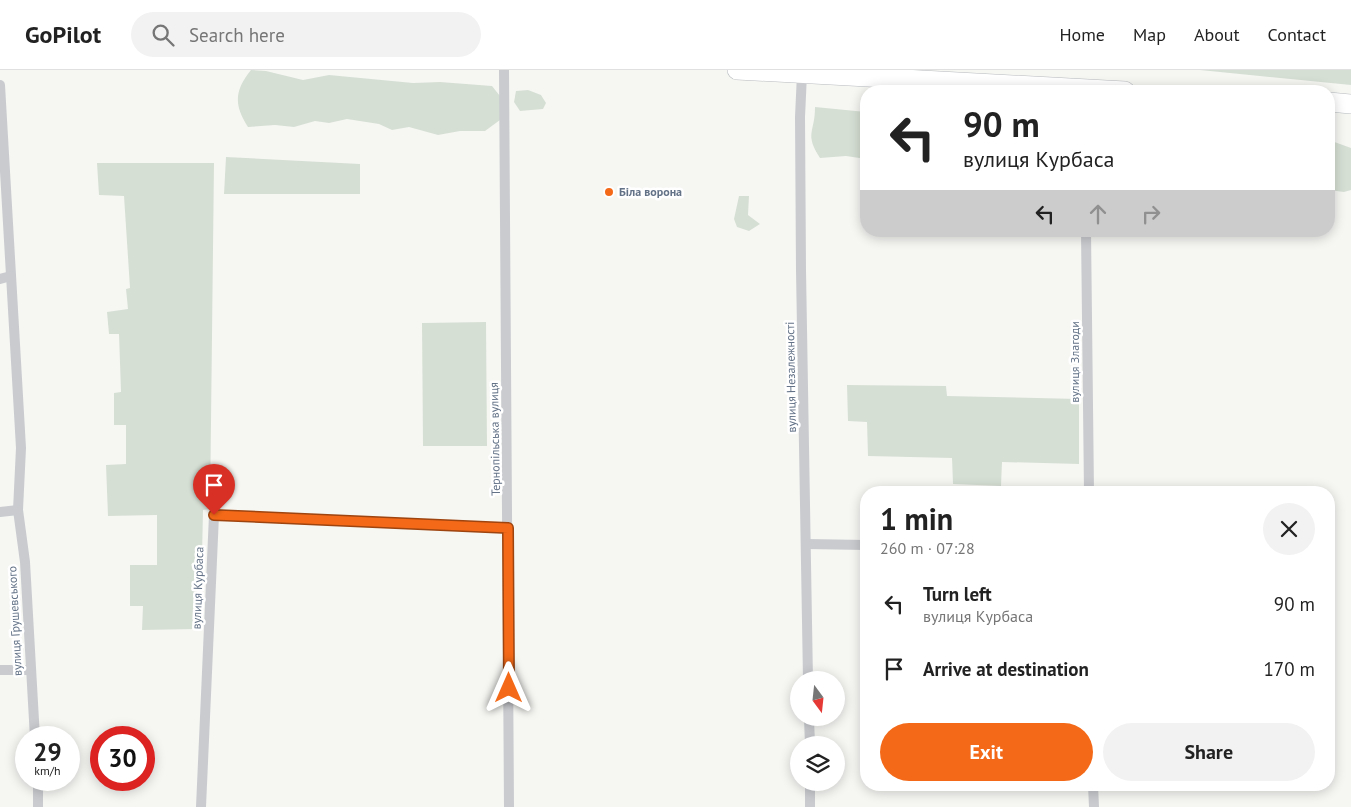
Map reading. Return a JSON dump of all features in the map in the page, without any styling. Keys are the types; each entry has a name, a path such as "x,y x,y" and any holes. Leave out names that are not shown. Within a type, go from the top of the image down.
{"highway":[{"path":"737,70 994,85"},
{"path":"1335,103 1351,104"}],"street":[{"name":"Тернопільська вулиця","path":"504,70 509,807"},
{"name":"вулиця Незалежності","path":"802,74 800,116 801,261 808,671"},
{"name":"вулиця Грушевського","path":"0,85 21,448 18,510 25,562 34,726"},
{"name":"вулиця Злагоди","path":"1086,237 1089,486"},
{"path":"0,279 11,276"},
{"path":"0,512 18,510"},
{"name":"вулиця Курбаса","path":"201,807 214,515 508,528"},
{"path":"807,544 860,545"},
{"path":"0,670 30,670"},
{"path":"38,791 38,807"},
{"path":"810,791 810,807"},
{"path":"1093,791 1094,807"}],"shaded area":[{"path":"251,70 266,71 303,80 329,75 413,83 440,82 492,86 500,96 500,120 485,131 460,131 438,135 409,127 392,130 379,124 347,119 329,123 315,121 294,127 275,125 248,127 240,112 238,98 241,85"},
{"path":"1200,70 1351,70 1351,85"},
{"path":"528,90 541,95 546,103 543,109 520,111 514,102 516,91"},
{"path":"815,107 860,111 860,158 846,156 820,158 811,138"},
{"path":"1335,142 1351,148 1351,190 1344,192 1335,191"},
{"path":"226,157 360,164 360,194 224,194"},
{"path":"97,163 214,163 210,509 203,510 202,558 198,559 196,629 142,630 143,606 130,606 130,565 157,565 157,515 108,516 106,465 126,464 126,425 114,425 114,393 121,392 119,334 109,334 107,312 128,309 126,289 130,288 124,196 99,195"},
{"path":"739,196 749,196 748,215 760,224 749,231 737,227 734,219"},
{"path":"486,322 487,446 423,446 422,323"},
{"path":"847,385 946,386 947,396 1079,399 1079,464 1002,462 1001,486 953,484 952,458 868,456 867,422 848,421"}],"place":[{"name":"Біла ворона","path":"609,192"}],"route":[{"path":"214,515 508,528 509,688"}]}
